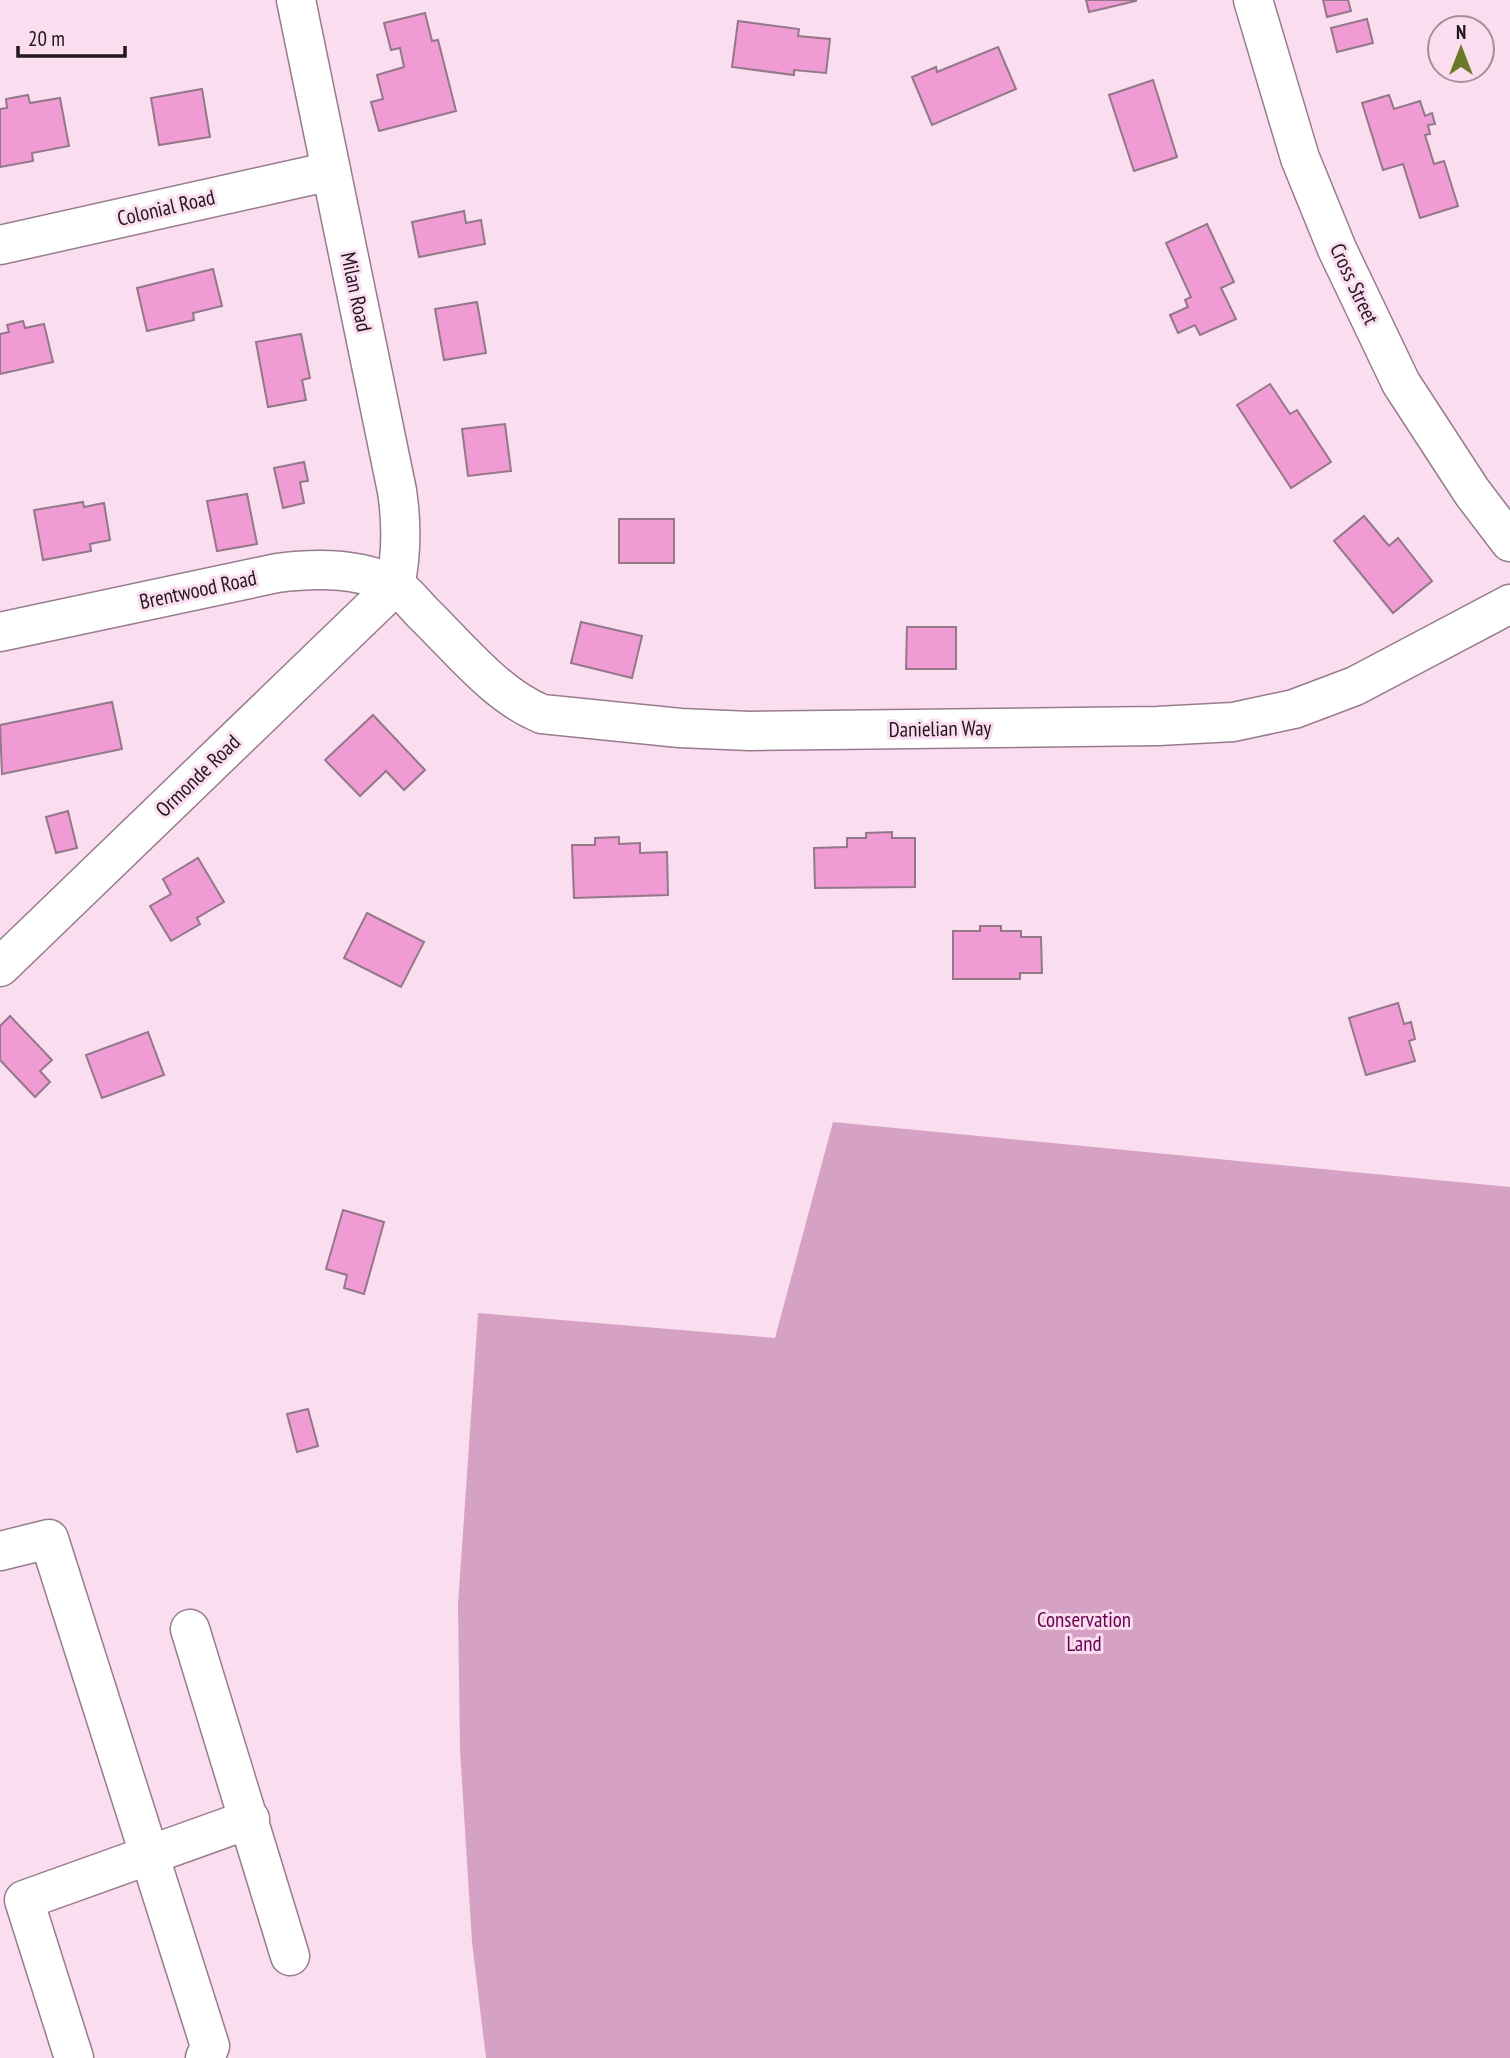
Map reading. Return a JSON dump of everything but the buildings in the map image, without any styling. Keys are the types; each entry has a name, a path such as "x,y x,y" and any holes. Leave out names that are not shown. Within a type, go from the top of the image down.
{"street":[{"name":"Milan Road","path":"296,0 397,491 402,534 401,560 395,586"},
{"name":"Cross Street","path":"1252,0 1300,158 1337,249 1401,383 1472,492 1510,542"},
{"name":"Colonial Road","path":"0,245 331,171"},
{"name":"Brentwood Road","path":"0,632 277,573 307,569 364,575 395,586"},
{"name":"Danielian Way","path":"395,586 498,687 526,708 561,717 748,731 1158,726 1233,722 1294,709 1354,687 1510,604"},
{"name":"Ormonde Road","path":"0,967 395,586"},
{"path":"0,1551 50,1539 210,2046 205,2058"},
{"path":"190,1629 290,1956"},
{"path":"74,2058 24,1900 250,1819"}],"green space":[{"name":"Conservation Land","path":"833,1122 1510,1187 1510,2058 486,2058 472,1942 460,1750 458,1605 478,1313 775,1338"}]}
